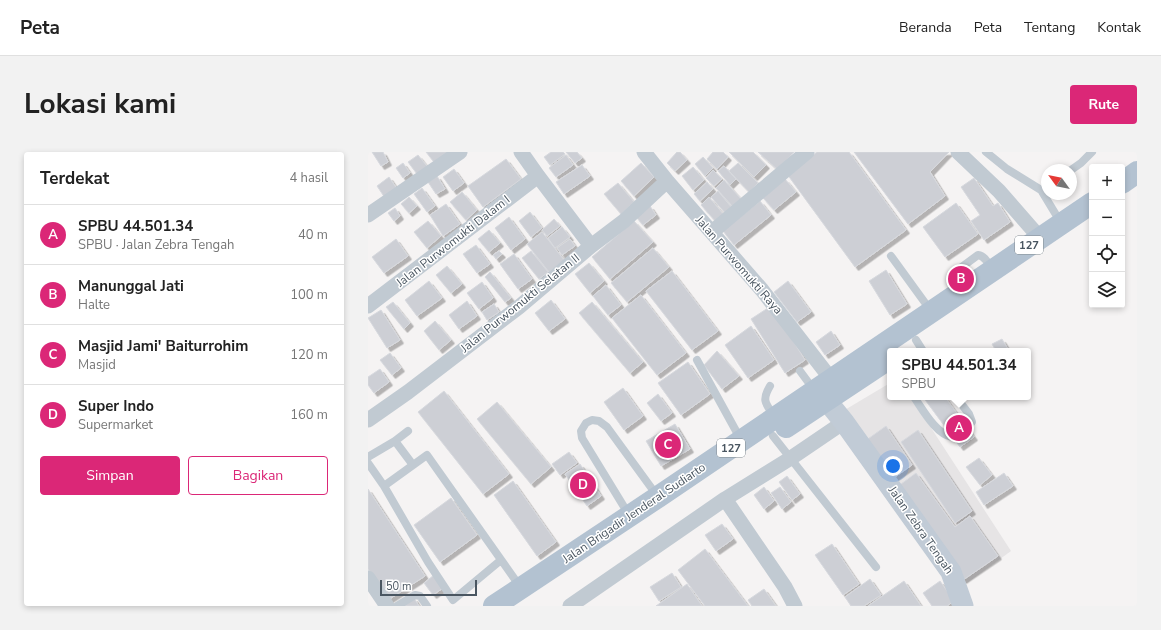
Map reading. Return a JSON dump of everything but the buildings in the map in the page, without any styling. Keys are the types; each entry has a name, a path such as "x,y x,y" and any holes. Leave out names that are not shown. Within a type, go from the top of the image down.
{"main road":[{"path":"1125,180 1137,172"},
{"path":"1125,196 1137,188"},
{"name":"Jalan Brigadir Jenderal Sudiarto","path":"494,606 518,597 775,432 824,390 931,312 1089,205"},
{"name":"Jalan Brigadir Jenderal Sudiarto","path":"909,348 1089,220"},
{"name":"Jalan Brigadir Jenderal Sudiarto","path":"824,390 887,361"},
{"name":"Jalan Brigadir Jenderal Sudiarto","path":"518,597 630,516 742,440 775,432"}],"street":[{"path":"368,215 460,152"},
{"path":"521,152 591,246"},
{"name":"Jalan Purwomukti Raya","path":"644,152 667,181 776,307 824,390"},
{"path":"712,232 807,152"},
{"path":"958,152 999,191 1040,238"},
{"name":"Jalan Purwomukti Dalam I","path":"368,306 538,176"},
{"name":"Jalan Purwomukti Selatan II","path":"368,420 408,392 512,312 591,246 624,221 667,181"},
{"name":"Jalan Zebra Tengah","path":"824,390 844,422 951,572 963,606"},
{"path":"570,606 789,456 844,422"},
{"path":"725,499 785,587 795,606"},
{"path":"368,578 387,606"}],"lane":[{"path":"986,152 1012,173 1041,187"},
{"path":"1077,166 1092,152"},
{"path":"1050,200 1061,224"},
{"path":"959,269 978,255 981,255 992,270"},
{"path":"891,256 931,312"},
{"path":"697,360 742,440"},
{"path":"800,371 824,390"},
{"path":"770,386 765,394 764,401 775,432 789,456 876,567"},
{"path":"916,400 938,430 946,436 952,437"},
{"path":"958,400 969,414 972,422 967,428"},
{"path":"630,516 582,438 581,430 586,423 592,420 599,421 607,427 658,497"},
{"path":"368,457 395,441 408,431"},
{"path":"395,441 413,465"},
{"path":"384,486 427,455 500,560 518,597"},
{"path":"368,463 384,486 428,562 455,603 500,560"},
{"path":"397,606 415,595 420,596 427,606"}],"shaded area":[{"path":"887,385 887,400 913,400 1011,551 963,586 843,411"}],"place":[{"name":"Manunggal Jati","path":"961,279"},
{"name":"SPBU 44.501.34","path":"959,428"},
{"name":"Masjid Jami' Baiturrohim","path":"668,445"},
{"name":"Super Indo","path":"583,485"}]}
